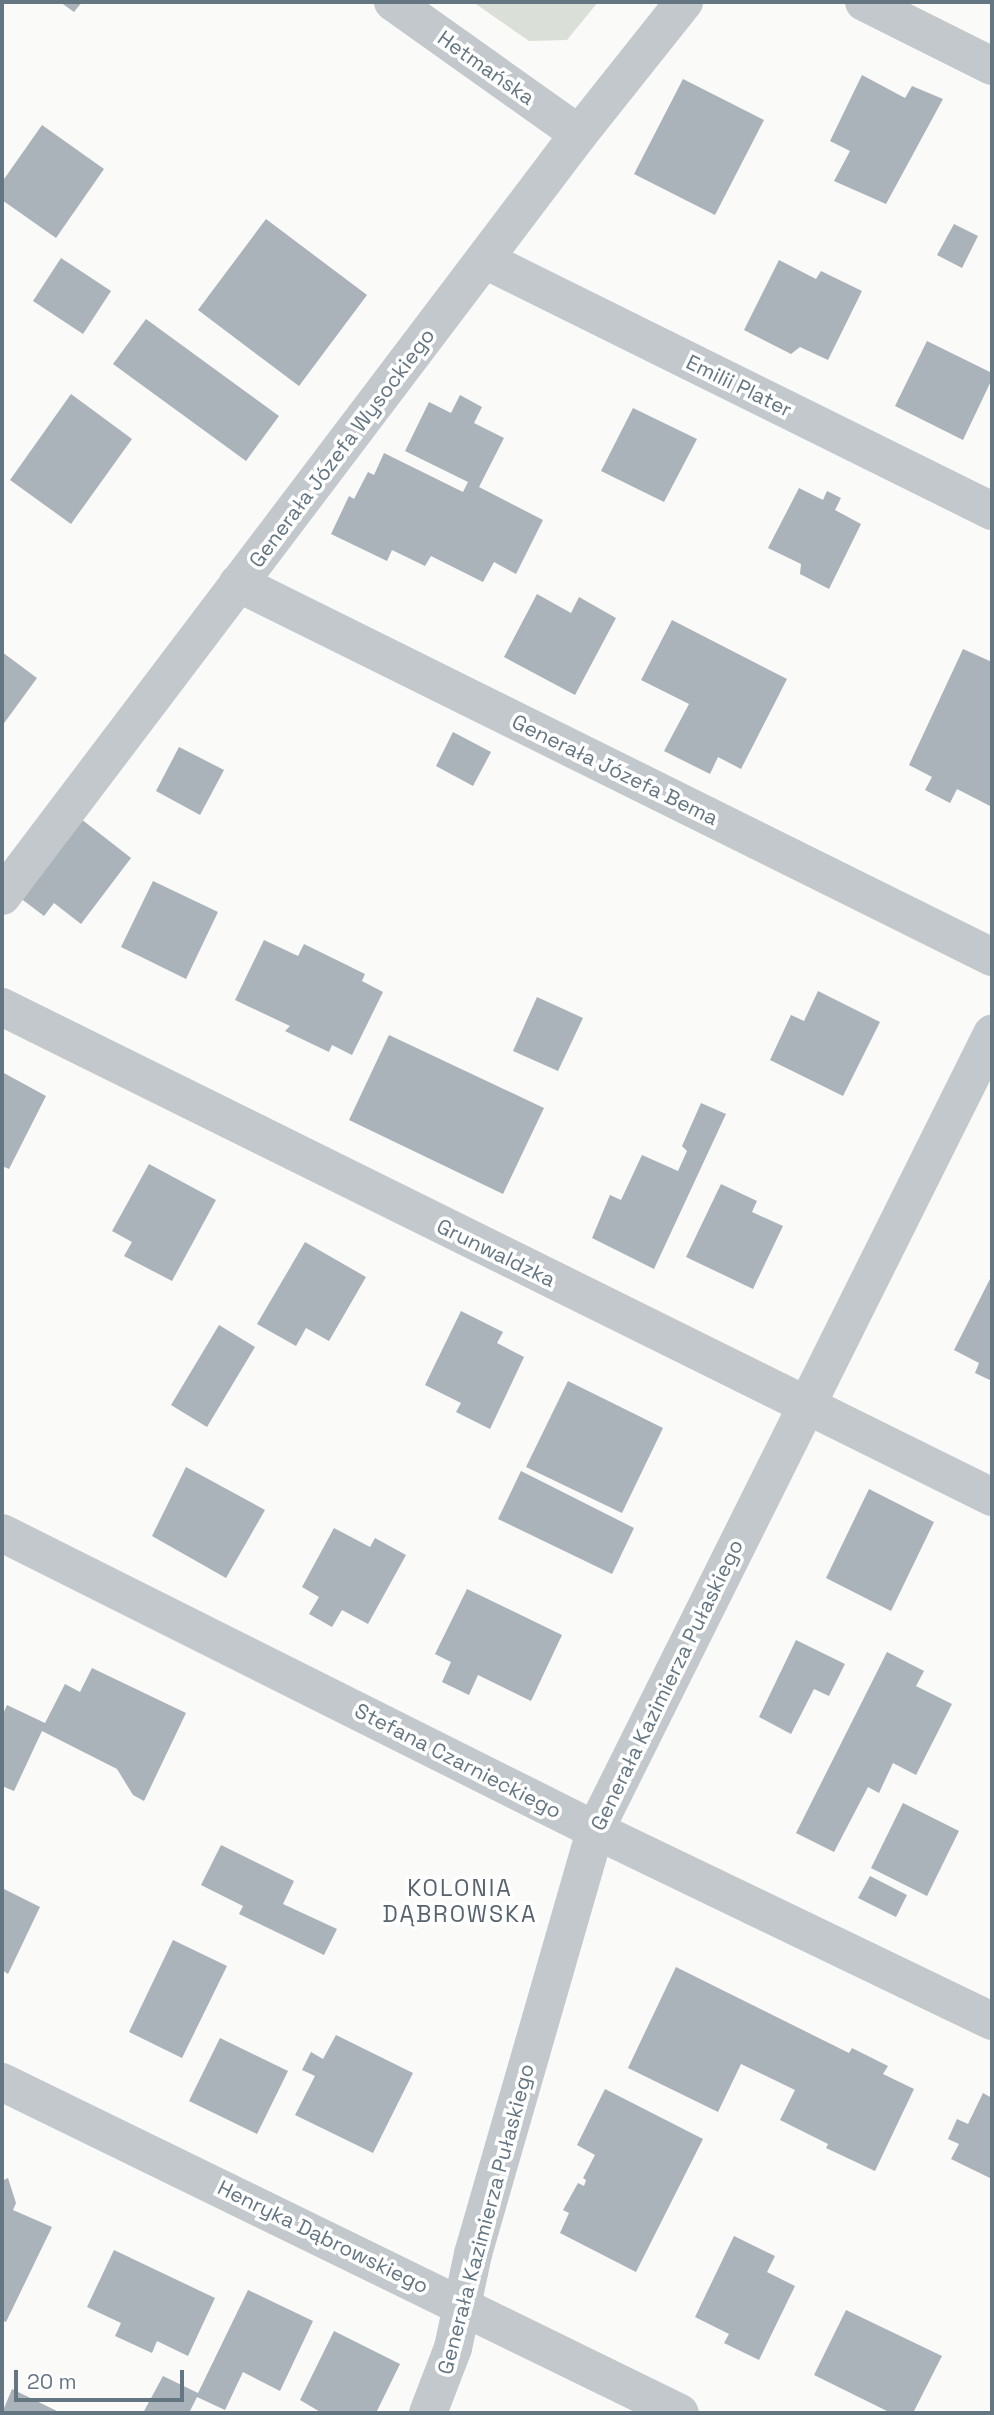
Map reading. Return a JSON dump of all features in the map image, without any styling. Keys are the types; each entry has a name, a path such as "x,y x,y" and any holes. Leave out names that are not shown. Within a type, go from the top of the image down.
{"street":[{"name":"Hetmańska","path":"393,2 579,134"},
{"name":"Generała Józefa Wysockiego","path":"2,896 579,134 684,2"},
{"path":"864,2 992,66"},
{"name":"Emilii Plater","path":"485,260 992,511"},
{"name":"Generała Józefa Bema","path":"238,583 992,957"},
{"name":"Grunwaldzka","path":"2,1007 992,1497"},
{"name":"Generała Kazimierza Pułaskiego","path":"428,2413 453,2348 473,2254 595,1830 804,1406 992,1034"},
{"name":"Stefana Czarnieckiego","path":"2,1533 595,1830 992,2021"},
{"name":"Henryka Dąbrowskiego","path":"2,2082 680,2413"}],"shaded area":[{"path":"473,2 598,2 567,40 529,41"}],"building":[{"path":"60,2 82,2 74,12"},
{"path":"862,75 905,98 912,86 943,99 886,204 834,181 850,151 830,141"},
{"path":"683,79 764,120 715,215 634,174"},
{"path":"42,125 104,169 56,238 2,200 2,182"},
{"path":"266,219 367,295 299,386 198,310"},
{"path":"954,224 978,236 962,268 937,255"},
{"path":"61,258 111,291 83,334 33,301"},
{"path":"779,260 816,279 821,271 862,291 828,360 800,347 791,354 744,330"},
{"path":"146,319 279,416 246,461 113,364"},
{"path":"927,341 992,373 992,379 963,440 895,406"},
{"path":"71,394 132,439 71,524 10,480"},
{"path":"460,395 482,407 474,423 504,438 479,487 543,520 516,574 494,562 483,582 431,556 425,566 392,550 387,561 331,534 349,496 354,499 368,472 374,475 384,453 463,492 468,482 405,451 429,402 451,413"},
{"path":"633,408 697,439 664,502 601,471"},
{"path":"799,488 823,500 827,491 841,498 835,510 861,524 829,589 800,574 801,564 768,548"},
{"path":"537,594 571,613 579,597 616,618 575,695 504,657"},
{"path":"672,620 787,679 741,769 718,757 710,774 664,751 689,704 641,680"},
{"path":"963,649 992,662 992,807 957,789 950,803 925,790 932,777 909,765"},
{"path":"2,652 37,678 2,726"},
{"path":"453,732 491,752 473,786 436,766"},
{"path":"179,747 224,770 200,815 156,791"},
{"path":"76,815 131,858 81,924 54,903 44,916 15,894"},
{"path":"153,881 218,912 186,979 121,947"},
{"path":"264,940 298,956 304,944 365,974 362,981 383,992 352,1055 332,1045 329,1052 285,1031 290,1026 235,1000"},
{"path":"818,991 880,1022 843,1096 770,1060 791,1015 804,1021"},
{"path":"537,997 583,1018 558,1071 513,1051"},
{"path":"389,1035 544,1108 503,1194 349,1120"},
{"path":"2,1072 46,1096 9,1169 2,1166"},
{"path":"701,1103 726,1114 654,1269 592,1238 610,1195 621,1200 642,1155 678,1171 687,1151 682,1146"},
{"path":"149,1164 216,1200 172,1281 124,1256 132,1242 112,1231"},
{"path":"721,1184 757,1201 752,1212 783,1226 753,1289 686,1257"},
{"path":"305,1242 366,1277 329,1341 306,1328 296,1346 257,1324"},
{"path":"992,1275 992,1381 975,1373 979,1363 954,1350"},
{"path":"461,1311 503,1332 497,1343 524,1357 490,1429 456,1412 461,1403 425,1385"},
{"path":"219,1325 255,1347 207,1427 171,1405"},
{"path":"568,1381 663,1428 622,1513 526,1467"},
{"path":"186,1467 265,1510 226,1578 152,1536"},
{"path":"521,1471 634,1528 612,1574 498,1519"},
{"path":"869,1489 934,1522 891,1611 826,1578"},
{"path":"334,1528 370,1547 375,1538 406,1555 368,1624 342,1610 332,1627 309,1614 319,1597 302,1587"},
{"path":"467,1589 562,1635 531,1701 478,1675 469,1695 442,1682 451,1662 435,1654"},
{"path":"796,1640 845,1664 829,1696 814,1689 791,1734 759,1717"},
{"path":"887,1652 924,1671 916,1686 952,1704 916,1775 893,1763 879,1793 868,1787 834,1852 796,1833"},
{"path":"92,1668 186,1713 144,1801 133,1795 117,1769 42,1731 14,1791 2,1786 2,1716 7,1705 45,1723 65,1684 80,1692"},
{"path":"903,1803 959,1831 927,1896 871,1868"},
{"path":"221,1845 294,1881 283,1904 337,1929 324,1955 239,1914 243,1906 201,1885"},
{"path":"870,1876 907,1895 896,1917 858,1898"},
{"path":"2,1888 40,1907 8,1974 2,1970"},
{"path":"173,1940 227,1966 182,2058 129,2032"},
{"path":"676,1967 849,2053 852,2048 888,2066 883,2074 914,2089 875,2171 826,2148 828,2144 780,2120 795,2090 741,2064 718,2112 628,2068"},
{"path":"336,2035 413,2073 373,2153 295,2115 315,2076 302,2070 311,2052 323,2059"},
{"path":"220,2038 288,2071 257,2134 189,2101"},
{"path":"605,2089 703,2139 636,2272 560,2233 569,2213 563,2210 578,2183 584,2186 586,2180 583,2178 595,2155 577,2145"},
{"path":"983,2093 992,2098 992,2179 951,2159 959,2144 948,2139 957,2119 968,2124"},
{"path":"8,2178 16,2203 13,2210 52,2227 6,2322 2,2320 2,2181"},
{"path":"734,2236 775,2256 767,2272 795,2286 759,2360 724,2343 729,2334 695,2317"},
{"path":"114,2250 215,2298 188,2356 157,2341 152,2353 115,2336 121,2323 87,2307"},
{"path":"248,2290 313,2321 280,2391 243,2372 225,2410 197,2397 189,2413 143,2413 163,2376 198,2393"},
{"path":"846,2310 942,2356 913,2413 891,2413 814,2375"},
{"path":"334,2331 400,2364 376,2413 322,2413 300,2400"},
{"path":"12,2389 61,2413 2,2413"}],"district":[{"name":"KOLONIA DĄBROWSKA","path":"460,1901"}]}
